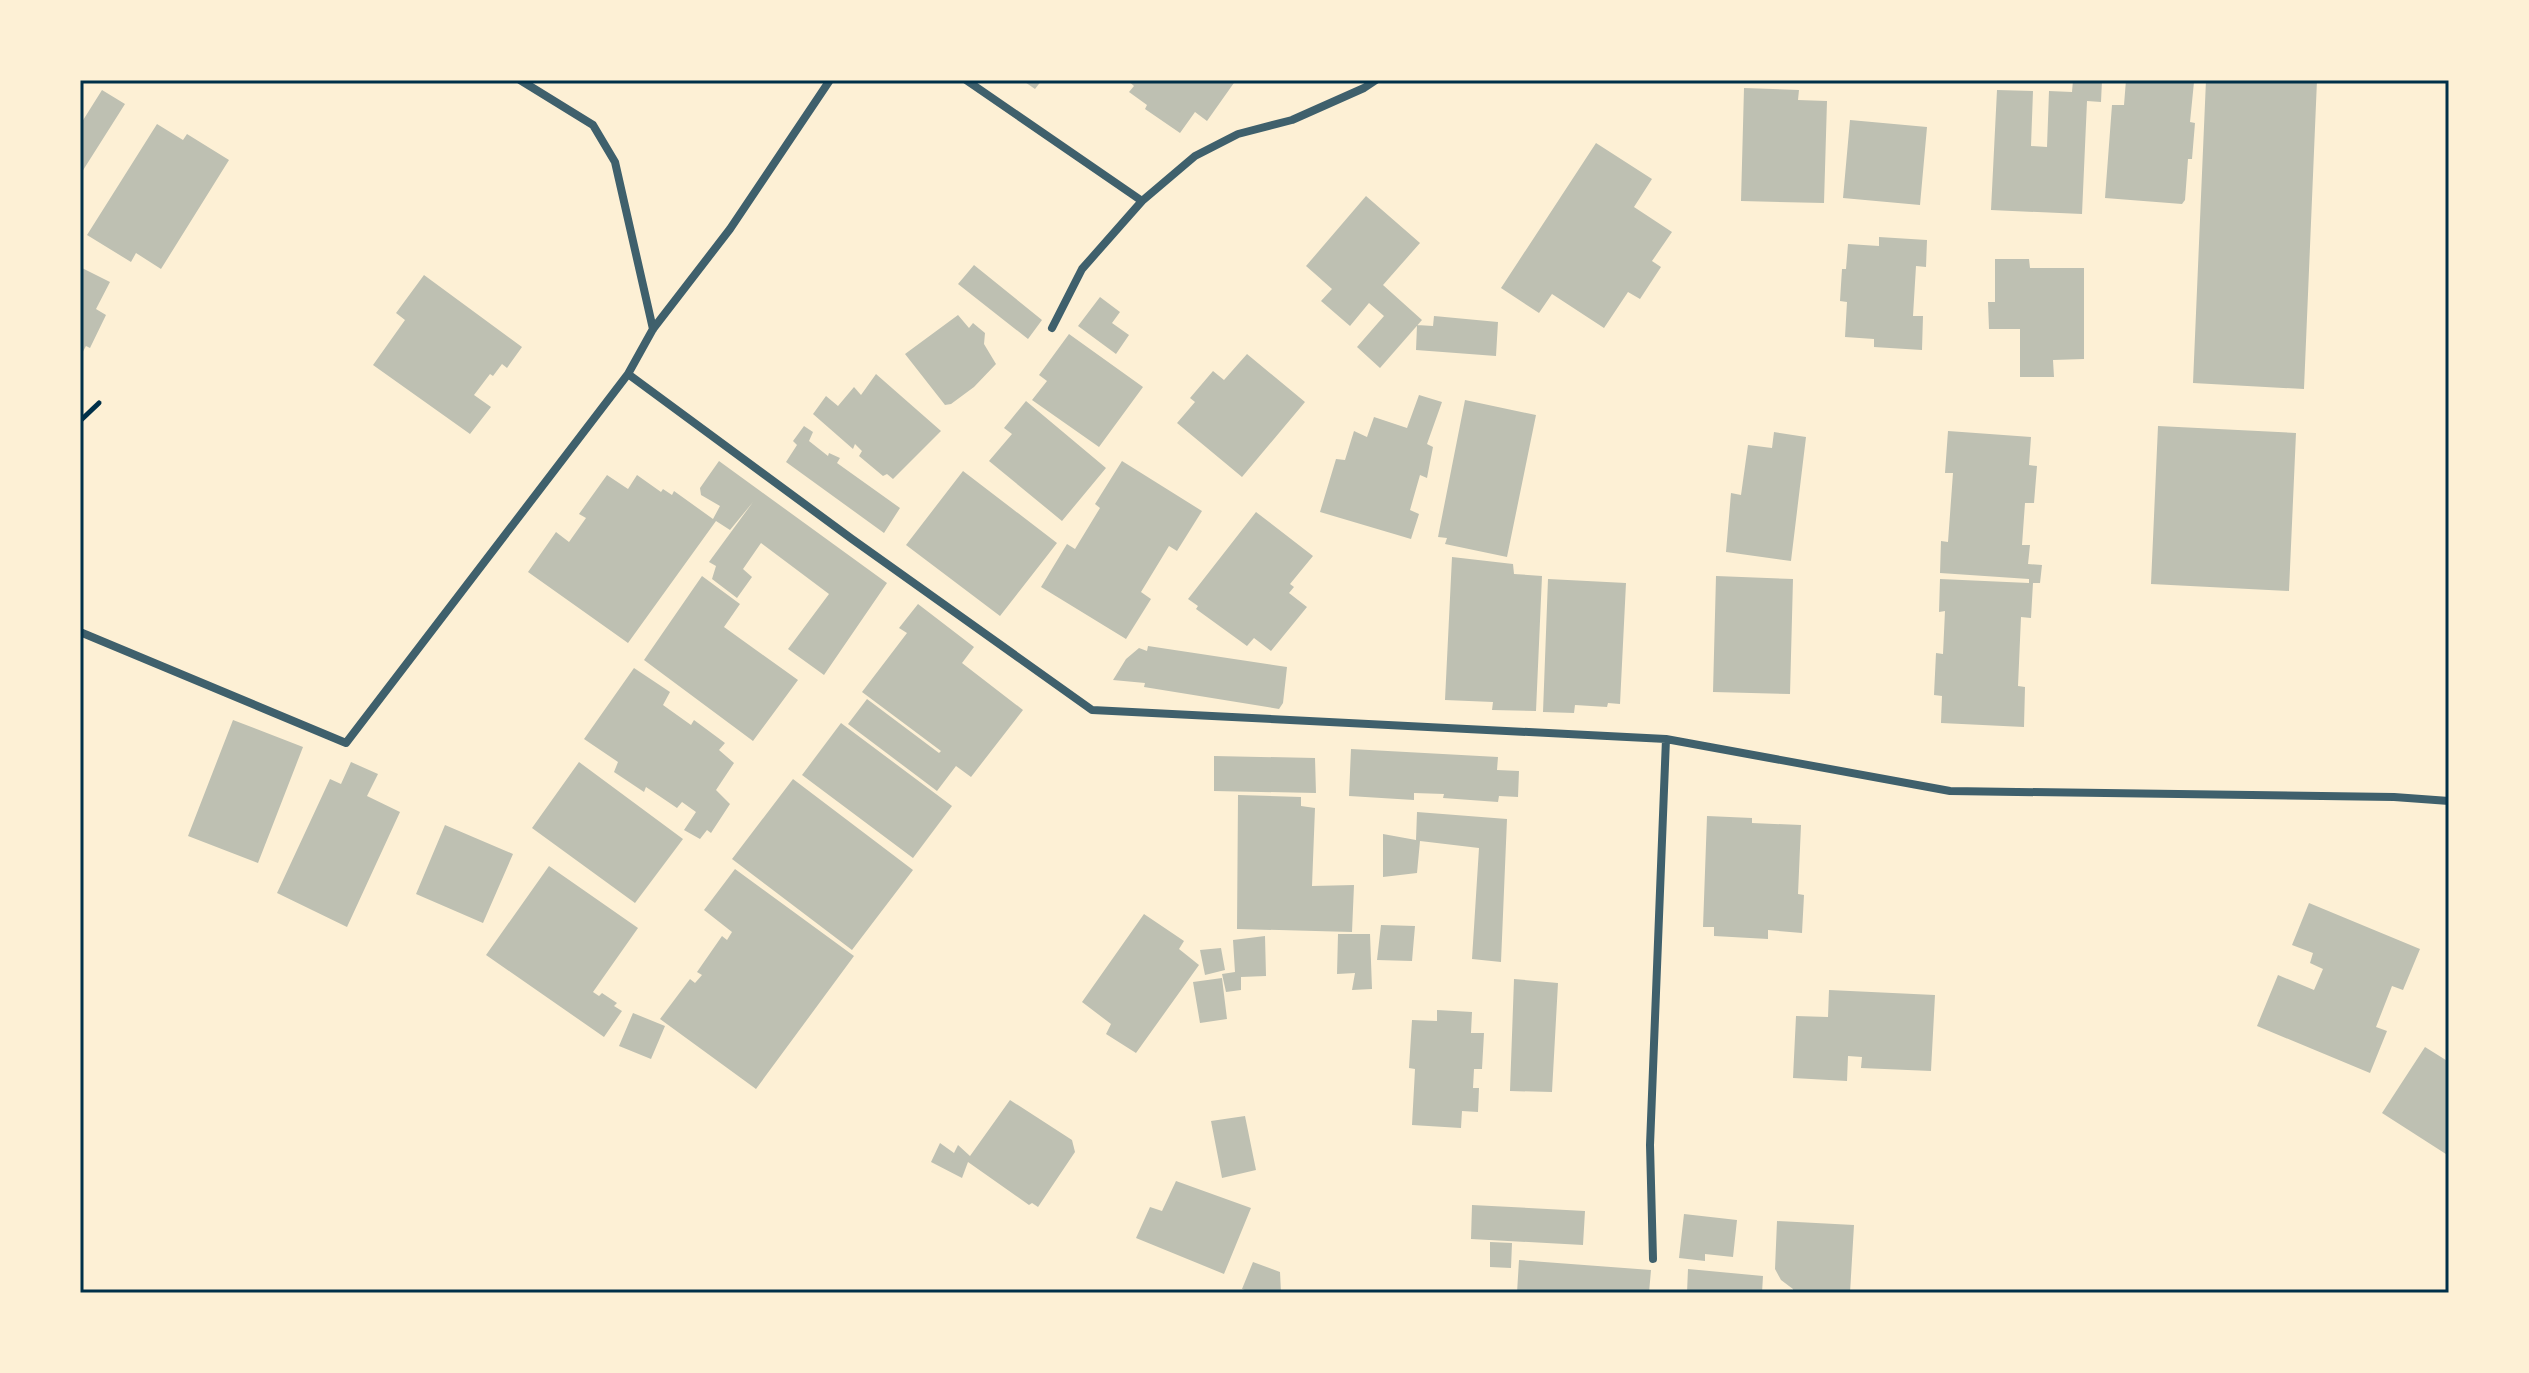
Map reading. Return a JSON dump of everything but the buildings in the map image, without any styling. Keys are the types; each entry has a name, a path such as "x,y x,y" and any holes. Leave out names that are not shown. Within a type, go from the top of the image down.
{"street":[{"path":"520,80 593,125 615,162 653,329"},
{"path":"80,632 346,743 628,374 653,329 730,229 830,80"},
{"path":"966,80 1142,201"},
{"path":"1052,328 1082,269 1142,201 1195,156 1238,134 1292,120 1376,80"},
{"path":"628,374 1092,710 1666,739 1950,791 2378,797 2449,801"},
{"path":"1653,1259 1650,1145 1666,739"}],"path":[{"path":"80,421 99,403"}]}
